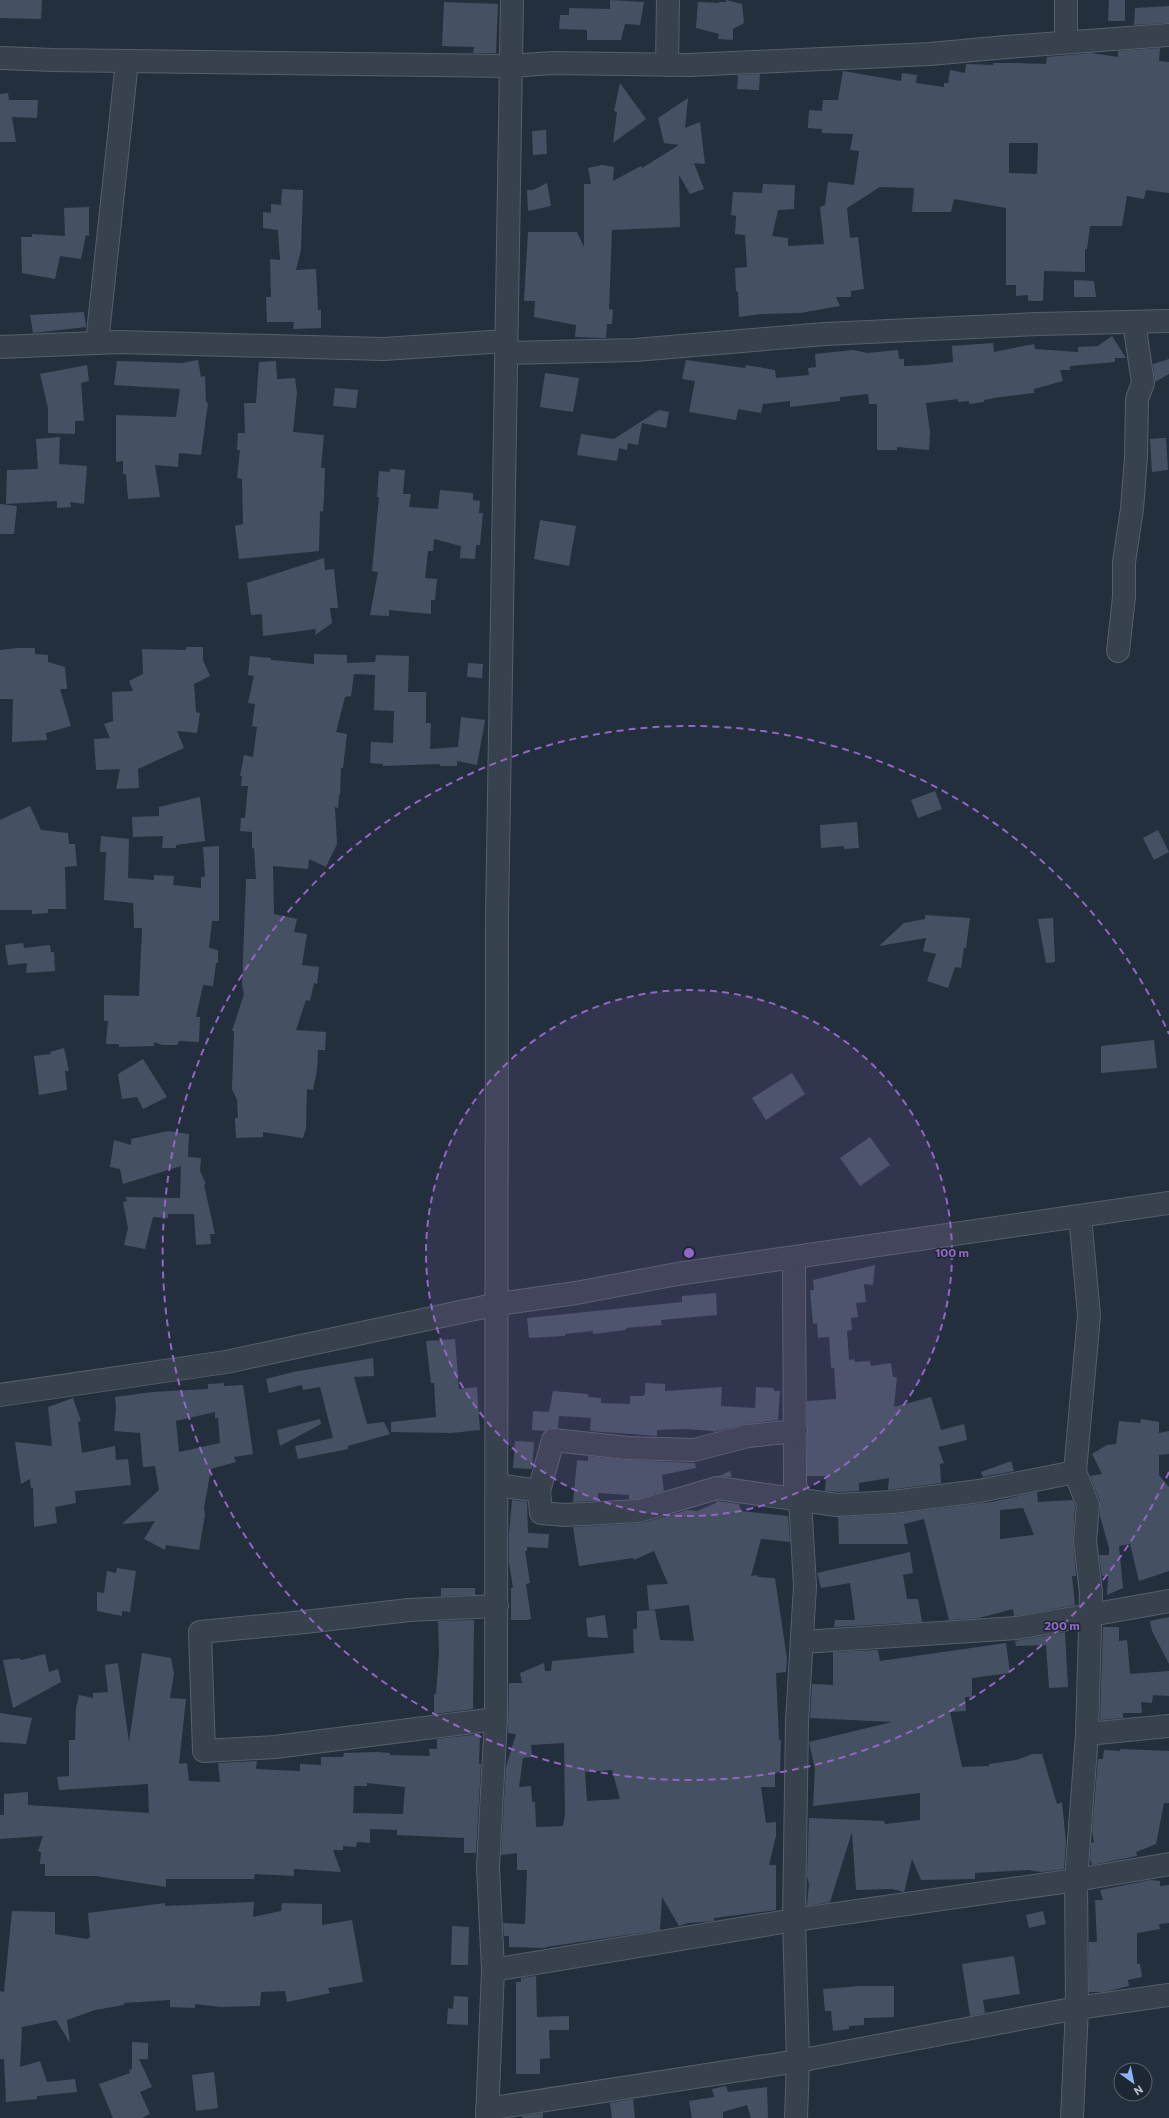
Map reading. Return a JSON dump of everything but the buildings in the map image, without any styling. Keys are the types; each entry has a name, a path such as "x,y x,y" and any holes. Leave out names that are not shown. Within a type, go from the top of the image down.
{"street":[{"path":"512,0 497,918 498,1304 496,1719 488,1867 493,1970 487,2113 798,2061 1078,2008 1169,1995"},
{"path":"667,65 668,0"},
{"path":"1066,0 1066,42"},
{"path":"0,58 510,66 554,63 667,65 930,54 1169,35"},
{"path":"97,343 127,61"},
{"path":"0,347 97,343 383,349 506,347 635,350 825,334 1169,321"},
{"path":"1118,651 1124,597 1124,562 1133,502 1137,400 1143,383 1134,322"},
{"path":"0,1395 226,1362 498,1304 576,1293 677,1274 1169,1203"},
{"path":"1072,2118 1078,2008 1076,1880 1087,1734 1091,1593 1085,1541 1088,1505 1075,1472 1089,1315 1080,1216"},
{"path":"794,1258 796,1432 795,1484 800,1500 805,1586 797,1721 794,1920 798,2061 796,2118"},
{"path":"796,1432 748,1436 694,1450 628,1448 553,1440 539,1491 541,1513 565,1515 639,1511 668,1501 717,1488 837,1505 893,1502 979,1490 1075,1472"},
{"path":"497,1485 539,1491"},
{"path":"802,1642 1010,1628 1169,1600"},
{"path":"496,1719 275,1747 204,1751 200,1632 409,1610 497,1606"},
{"path":"1087,1734 1169,1726"},
{"path":"493,1970 794,1920 1076,1880 1169,1864"}]}
